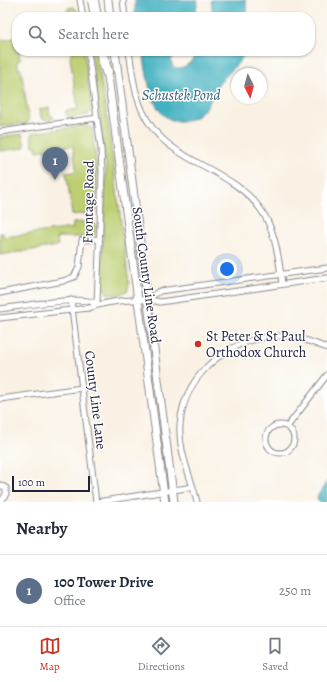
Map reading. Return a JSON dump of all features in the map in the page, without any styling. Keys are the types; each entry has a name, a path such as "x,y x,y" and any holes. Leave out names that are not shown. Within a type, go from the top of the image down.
{"highway":[{"path":"93,0 95,12"},
{"path":"102,56 107,72"}],"main road":[{"path":"98,0 99,12"},
{"path":"108,0 109,12"},
{"name":"South County Line Road","path":"105,56 165,502"},
{"name":"South County Line Road","path":"116,56 174,502"}],"street":[{"path":"80,0 82,12"},
{"path":"123,0 124,12"},
{"name":"Frontage Road","path":"89,56 97,118 102,180 97,304"},
{"path":"130,56 135,94 151,127 173,149 233,181 257,203 273,232 282,284"},
{"path":"0,132 97,118"},
{"path":"0,293 63,281 74,277 79,267 82,240 100,239"},
{"path":"147,299 160,291 327,268"},
{"path":"0,318 89,308 97,304 147,299 160,302 327,278"},
{"path":"0,309 71,300 92,300 97,304"},
{"name":"County Line Lane","path":"71,300 96,502"},
{"path":"197,502 182,448 180,426 187,396 199,375 214,360 230,349 262,338 294,337 327,348"},
{"path":"288,427 327,375"},
{"path":"0,399 82,388"},
{"path":"282,425 288,427 294,441 291,448 277,453 269,449 266,442 268,432 275,426 282,425"},
{"path":"0,485 6,488 6,494 1,502"},
{"path":"96,502 193,487"}],"green space":[{"path":"74,7 79,12 68,12 68,8"},
{"path":"12,38 12,56 20,56 18,69 21,69 29,121 28,123 0,127 0,39 6,40"},
{"path":"85,56 92,109 88,115 68,118 65,111 78,109 70,57"},
{"path":"92,56 97,56 109,129 129,283 128,290 119,295 108,294 101,285 106,168"},
{"path":"49,107 50,115 54,117 52,120 45,120 41,118 40,109"},
{"path":"85,125 92,128 97,171 96,212 72,215 67,177 65,173 74,172 76,169 73,148 71,146 37,151 36,146 33,146 31,135 32,133"},
{"path":"22,134 25,146 23,148 0,151 0,137"},
{"path":"92,221 96,226 95,235 93,237 57,237 58,246 0,255 0,233 3,233 4,237 73,228 73,223"}],"water":[{"path":"135,0 198,0 195,12 135,12"},
{"path":"211,0 246,0 247,12 212,12"},
{"name":"Schustek Pond","path":"144,56 175,56 171,60 173,67 177,68 185,66 195,56 243,56 234,68 231,68 231,71 219,84 205,109 195,117 182,121 171,120 163,114 152,95"},
{"path":"327,481 327,502 319,502 317,497"}],"place":[{"name":"100 Tower Drive","path":"55,180"},
{"name":"St Peter & St Paul Orthodox Church","path":"198,344"}]}
